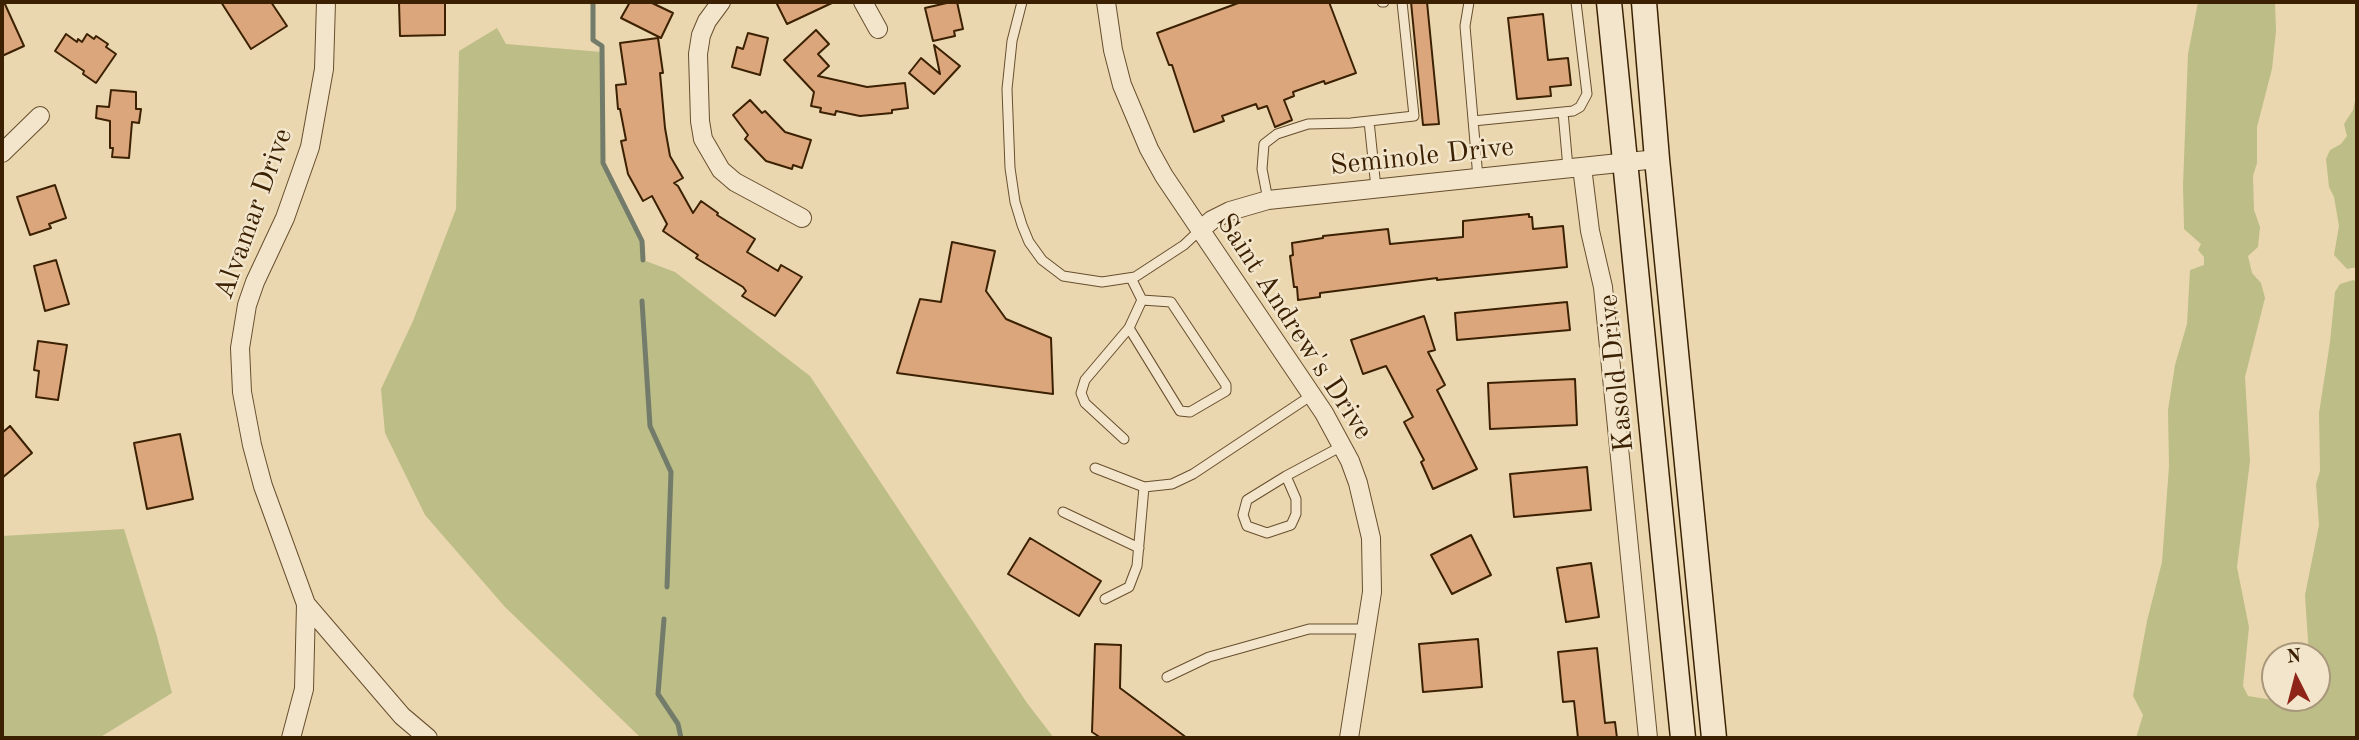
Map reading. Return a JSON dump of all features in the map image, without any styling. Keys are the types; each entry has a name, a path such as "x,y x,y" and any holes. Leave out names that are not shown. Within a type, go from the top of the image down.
{"main road":[{"name":"Kasold Drive","path":"1609,2 1683,738"},
{"path":"1644,2 1714,738"}],"street":[{"name":"Alvamar Drive","path":"326,2 324,69 310,147 285,218 255,282 244,315 240,348 242,392 251,445 275,524 306,604 402,716 428,738"},
{"path":"721,2 701,35 698,54 703,139 721,170 735,182 802,218"},
{"path":"863,2 878,29"},
{"name":"Saint Andrew's Drive","path":"1106,2 1113,50 1134,119 1164,176 1312,396 1342,446 1358,483 1371,538 1372,592 1349,738"},
{"path":"2,153 40,116"},
{"name":"Seminole Drive","path":"1200,230 1230,211 1268,200 1657,159"},
{"path":"1575,167 1604,287 1648,738"},
{"name":"Alvamar Drive","path":"291,738 304,690 306,604"}],"lane":[{"path":"1022,2 1013,41 1007,89 1010,168 1015,202 1022,225 1042,260 1063,276 1102,282 1131,278 1184,245 1200,230"},
{"path":"1268,200 1262,169 1264,144 1277,134 1308,124 1414,116 1402,2"},
{"path":"1469,2 1465,26 1478,178"},
{"path":"1473,121 1573,111 1580,107 1587,94 1576,2"},
{"path":"1563,112 1575,167"},
{"path":"1369,121 1376,188"},
{"path":"1131,278 1142,300"},
{"path":"1129,328 1180,411 1190,412 1226,391 1226,385 1171,302 1142,300"},
{"path":"1124,439 1085,403 1081,393 1085,380 1129,328 1142,300"},
{"path":"1095,468 1144,487 1172,484 1193,474 1312,396"},
{"path":"1286,476 1296,499 1296,514 1291,525 1267,533 1247,526 1243,515 1247,500 1286,476 1342,446"},
{"path":"1105,599 1129,587 1137,566 1144,487"},
{"path":"1063,512 1139,548"},
{"path":"1167,677 1209,657 1309,629 1367,629"}],"green space":[{"path":"2198,2 2275,2 2276,31 2272,69 2257,127 2257,163 2253,176 2254,210 2260,227 2258,247 2248,256 2252,273 2261,283 2265,298 2245,377 2250,461 2237,567 2249,627 2243,686 2248,696 2261,698 2261,712 2331,712 2331,642 2308,642 2305,595 2319,525 2316,484 2320,471 2319,413 2335,292 2340,284 2353,280 2357,282 2357,738 2136,738 2143,715 2133,696 2147,621 2162,562 2169,466 2168,410 2175,365 2187,324 2190,270 2204,265 2204,257 2198,250 2201,244 2184,229 2188,54"},
{"path":"497,28 506,44 602,52 603,163 642,241 643,260 675,272 810,376 1027,703 1054,738 641,738 505,607 425,515 385,433 381,389 413,321 456,209 459,51"},
{"path":"2357,92 2357,267 2347,269 2334,255 2339,226 2334,197 2329,187 2326,159 2330,150 2341,144 2347,136 2344,124 2353,110"},
{"path":"124,529 172,693 99,738 2,738 2,536"}],"building":[{"path":"2,2 24,46 2,56"},
{"path":"221,2 271,2 287,26 251,49"},
{"path":"399,2 445,2 445,35 400,36"},
{"path":"630,2 650,2 673,13 661,38 621,18"},
{"path":"776,2 834,2 787,24"},
{"path":"957,2 963,29 954,31 955,36 933,41 925,8"},
{"path":"1241,2 1329,2 1356,73 1293,92 1294,96 1284,100 1292,120 1275,127 1267,106 1258,109 1256,104 1222,116 1224,121 1194,132 1172,65 1169,65 1157,33"},
{"path":"1411,2 1427,2 1439,124 1423,125"},
{"path":"1543,14 1548,60 1568,58 1571,85 1550,87 1551,96 1517,99 1508,18"},
{"path":"816,30 829,44 818,54 829,66 818,76 867,87 905,83 908,108 892,110 892,113 860,116 836,111 835,115 820,112 821,108 811,106 814,92 784,60"},
{"path":"748,33 768,38 760,75 732,67 737,47 743,49"},
{"path":"66,34 77,42 78,39 82,42 87,34 94,39 96,36 116,54 96,83 55,51"},
{"path":"658,38 663,73 660,73 665,128 670,156 683,178 674,183 693,213 701,201 718,213 717,215 755,239 747,252 778,271 781,265 802,277 775,316 742,296 746,291 743,287 696,258 698,255 663,231 667,224 652,196 643,201 628,174 621,141 626,140 618,109 616,85 626,84 620,43"},
{"path":"934,45 960,66 934,94 909,73 921,58 940,74"},
{"path":"111,90 136,92 136,109 141,109 139,123 132,122 129,158 112,157 110,121 96,118 97,106 109,107"},
{"path":"750,100 785,132 811,140 802,168 793,165 792,169 766,161 745,139 748,135 733,115"},
{"path":"55,185 66,218 49,224 51,228 30,235 17,197"},
{"path":"1529,214 1529,217 1532,217 1533,229 1563,226 1567,267 1437,278 1320,293 1320,297 1298,300 1290,256 1293,255 1292,243 1323,236 1388,229 1390,244 1463,237 1463,221"},
{"path":"952,242 995,251 986,291 1006,319 1051,338 1053,394 897,373 920,299 941,302"},
{"path":"56,260 69,304 45,311 34,266"},
{"path":"1567,302 1570,330 1457,340 1455,313"},
{"path":"1424,316 1435,350 1428,352 1445,385 1437,390 1477,469 1433,489 1421,462 1424,460 1404,422 1413,417 1386,366 1363,374 1351,340"},
{"path":"38,341 67,345 58,400 36,397 39,371 34,370"},
{"path":"1575,379 1577,425 1490,429 1488,383"},
{"path":"10,426 32,453 2,478 2,433"},
{"path":"180,434 193,499 147,509 134,443"},
{"path":"1587,467 1591,510 1514,517 1510,474"},
{"path":"1471,535 1491,575 1452,594 1431,555"},
{"path":"1030,538 1101,581 1079,616 1008,574"},
{"path":"1591,563 1599,617 1566,622 1557,568"},
{"path":"1478,639 1482,687 1423,692 1419,644"},
{"path":"1095,644 1121,645 1120,688 1187,738 1101,738 1092,732"},
{"path":"1597,648 1605,723 1615,722 1617,738 1578,738 1574,701 1563,702 1558,652"}],"waterway":[{"path":"593,2 593,40 602,46 603,163 642,241 643,260"},
{"path":"642,301 650,426 671,472 667,587"},
{"path":"664,619 658,694 678,724 681,738"}]}
